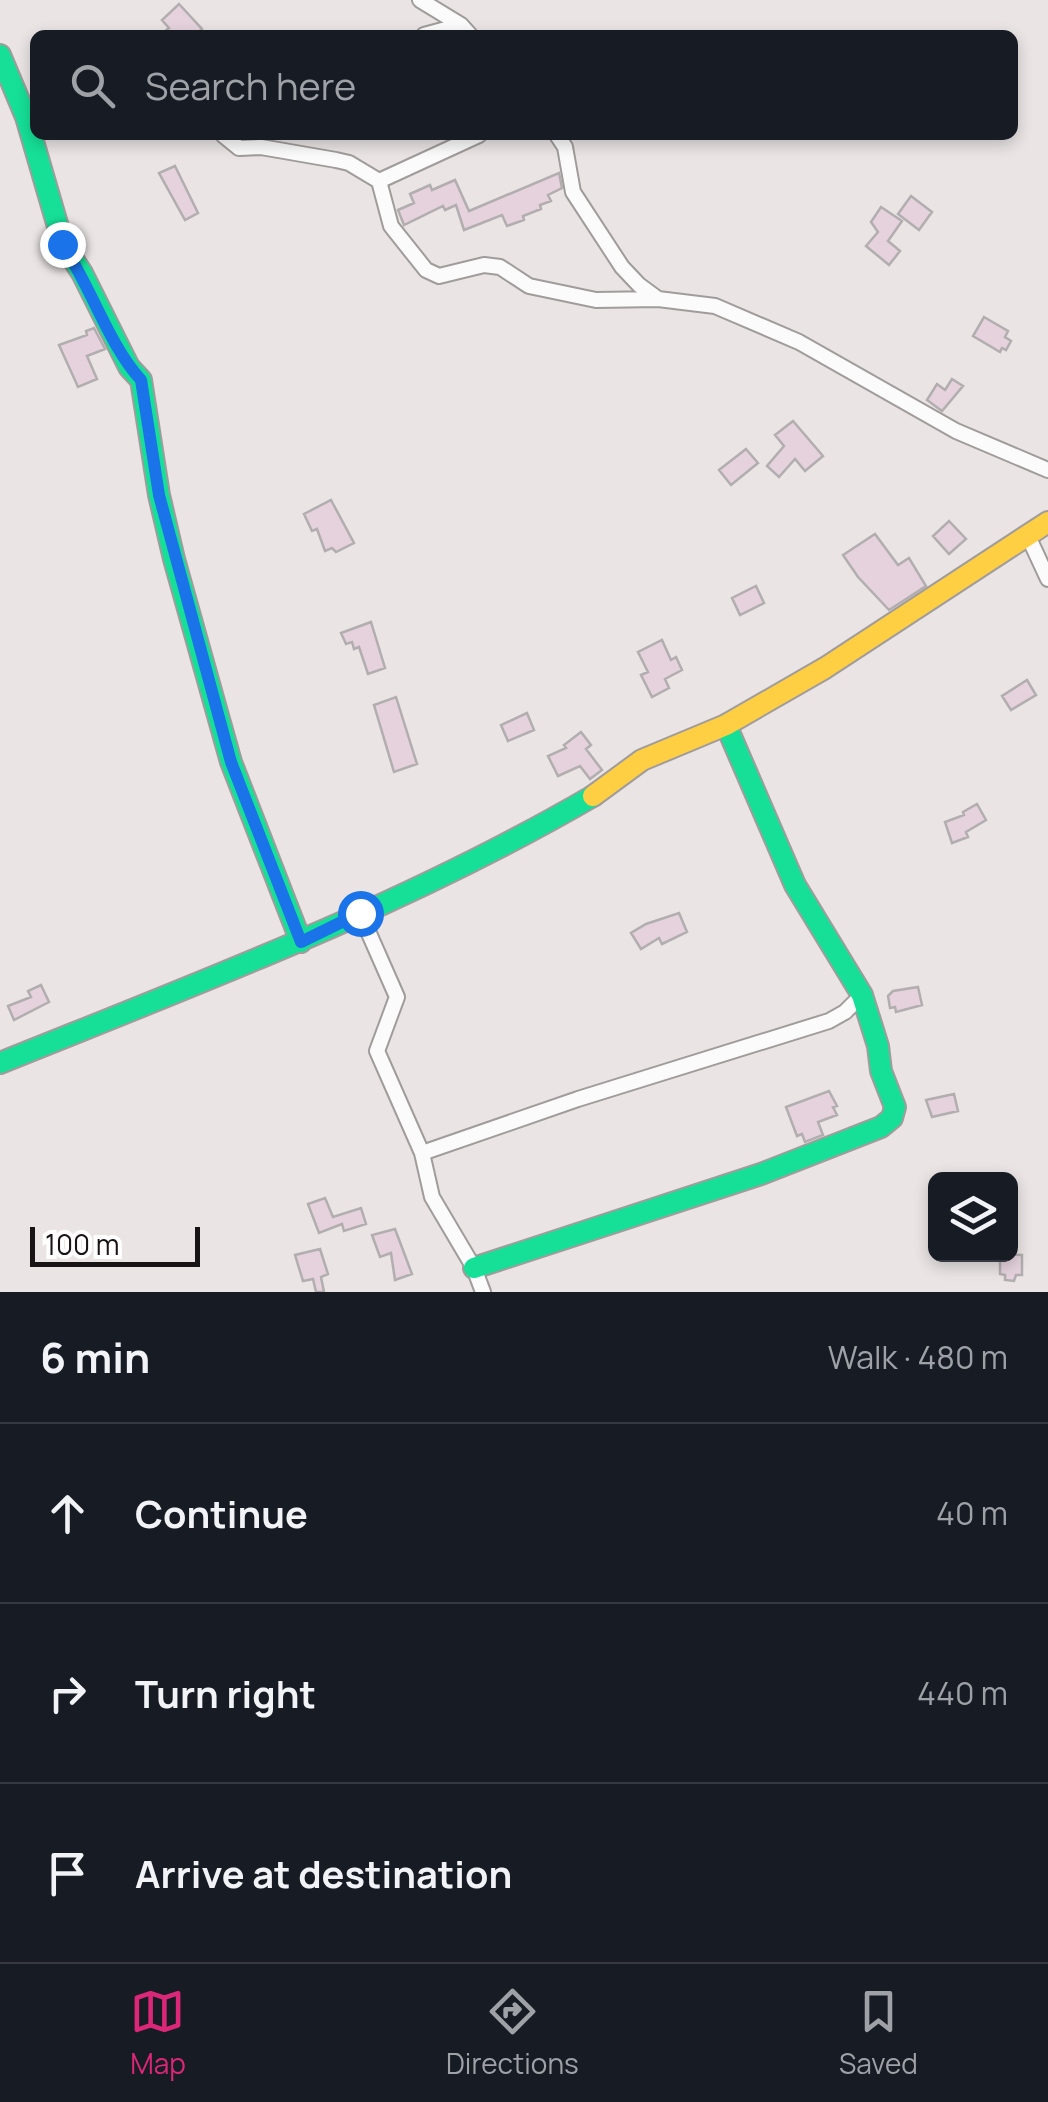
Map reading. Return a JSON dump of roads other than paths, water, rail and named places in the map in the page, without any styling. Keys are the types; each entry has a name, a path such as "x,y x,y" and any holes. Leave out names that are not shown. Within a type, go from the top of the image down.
{"street":[{"path":"420,0 466,30"},
{"path":"0,55 30,131"},
{"path":"33,140 62,244 82,273 129,367 141,380 159,495 231,762 301,942"},
{"path":"229,140 239,148 261,147 350,163 379,181 391,226 426,270 439,276 484,265 500,267 529,286 596,300 658,298 714,306 798,342 956,431 1048,470"},
{"path":"379,181 468,140"},
{"path":"560,140 573,192 622,267 638,285 658,298"},
{"path":"0,1063 301,942 504,848 603,790 642,760 726,725 871,640 1048,522"},
{"path":"1028,536 1048,579"},
{"path":"474,1268 761,1174 881,1127 892,1118 895,1107 881,1071 878,1046 862,995 796,884 726,725"},
{"path":"360,913 396,997 378,1051 422,1153 432,1196 474,1268 483,1292"},
{"path":"422,1153 829,1020 845,1012 862,995"}]}
